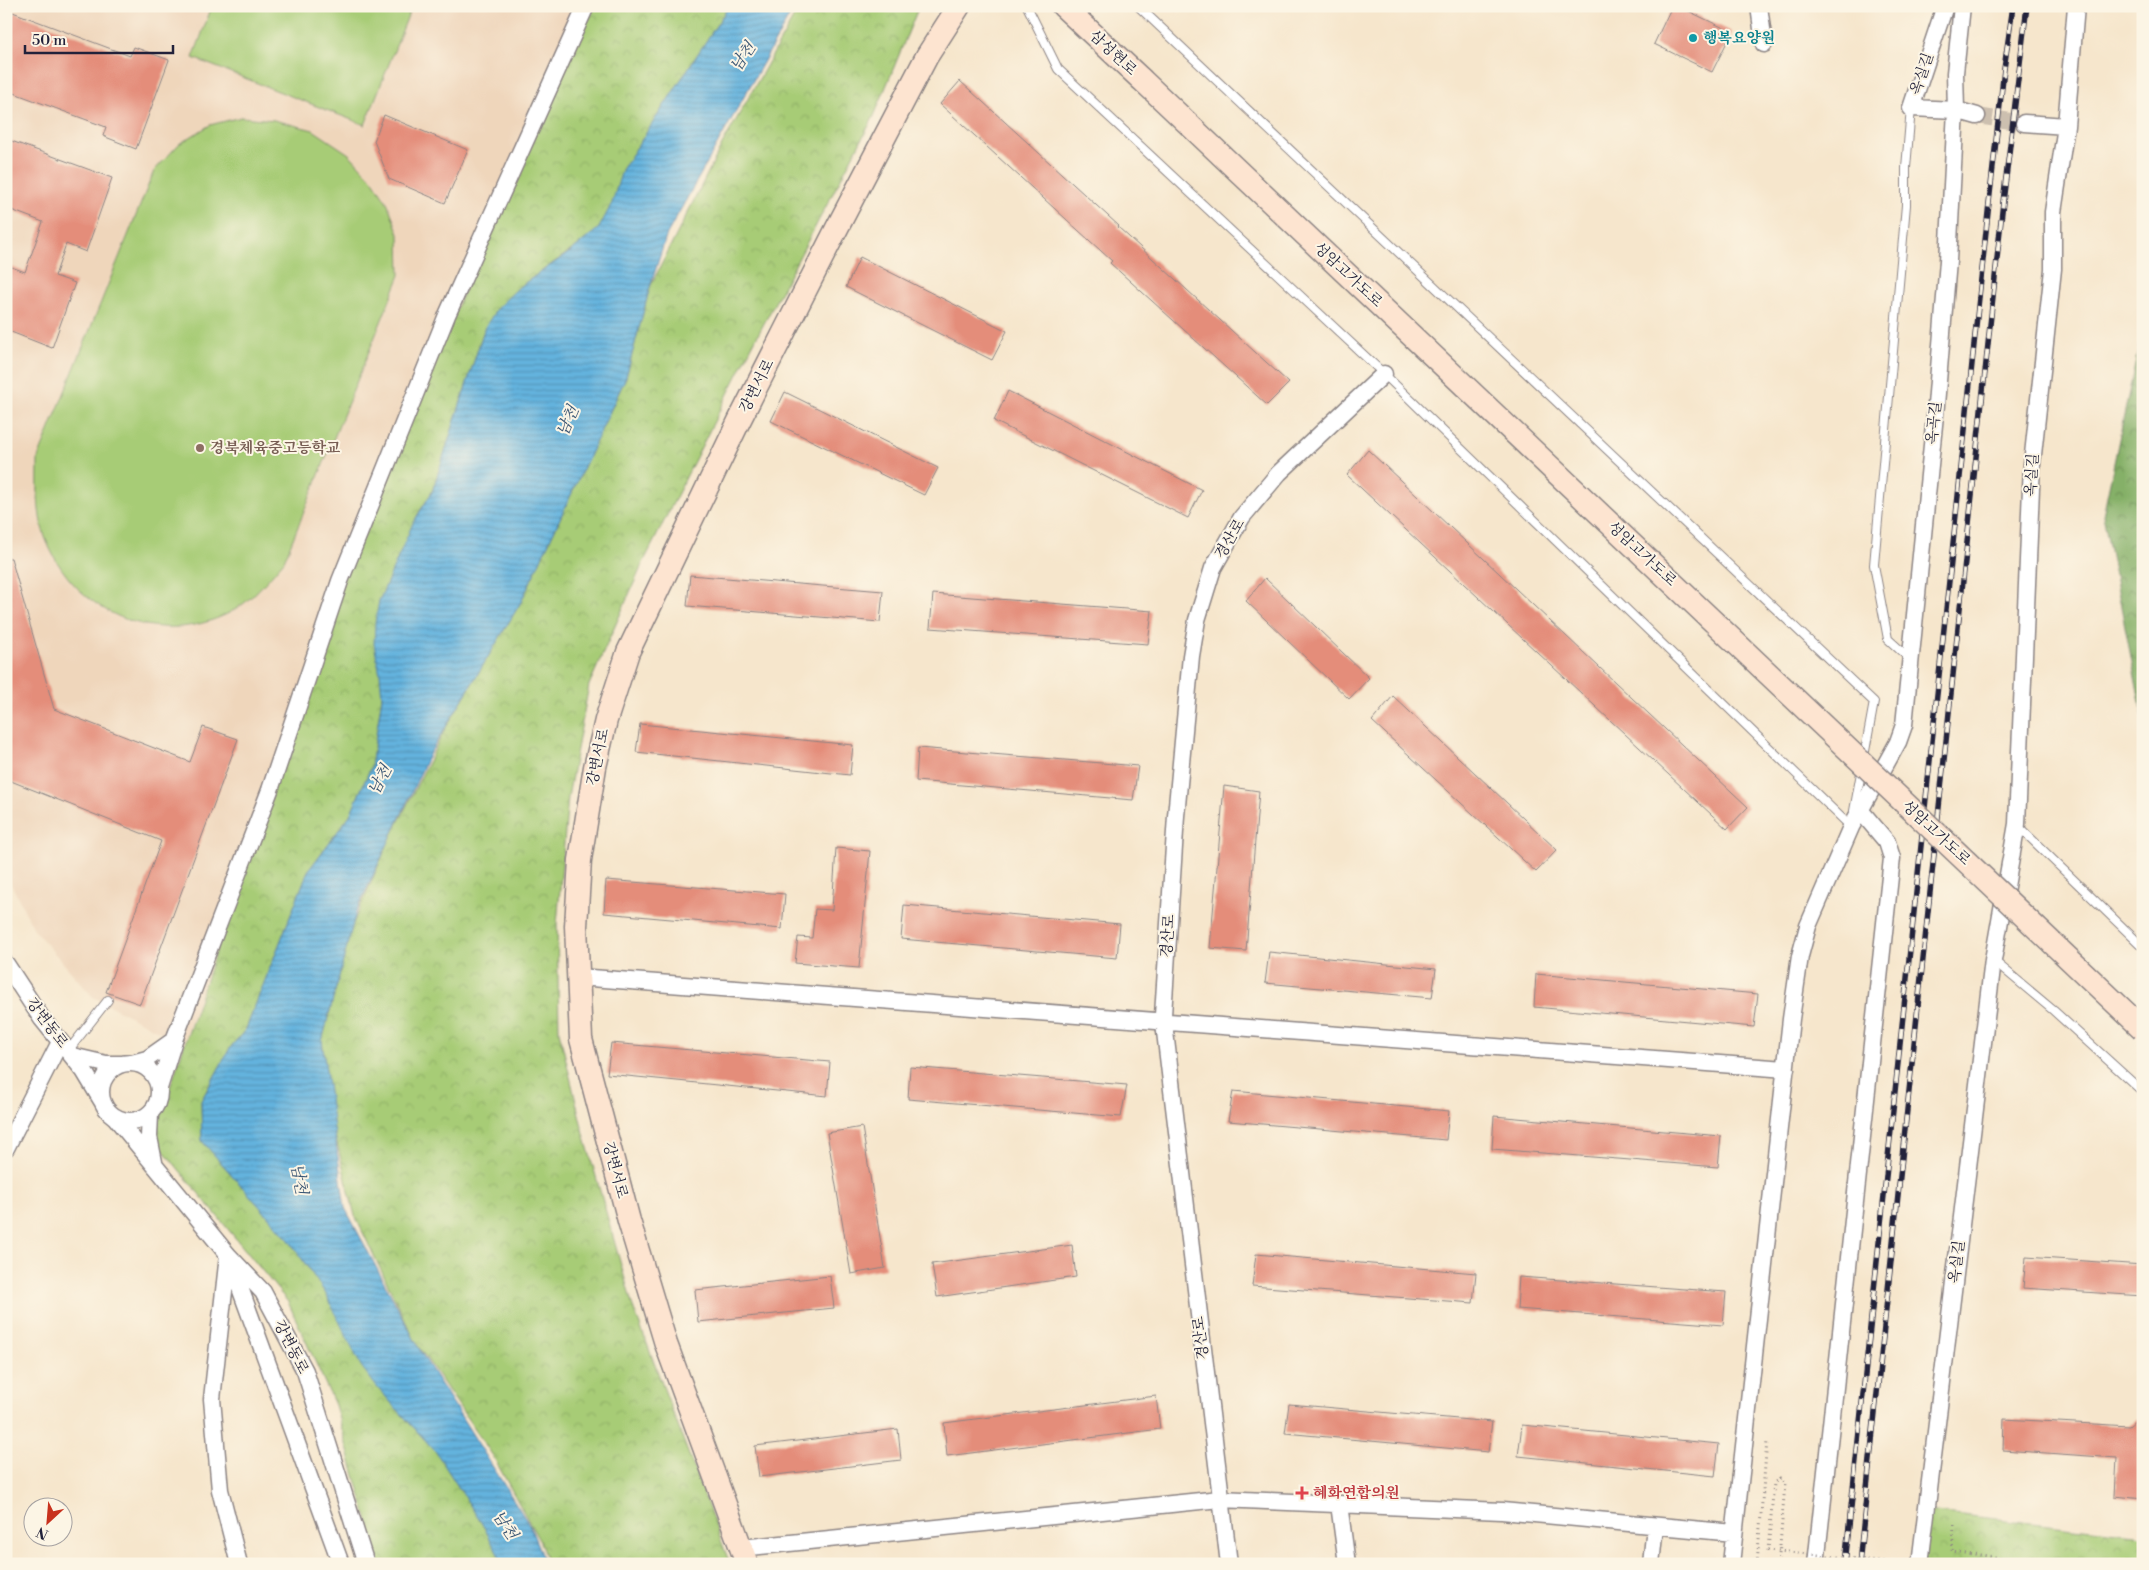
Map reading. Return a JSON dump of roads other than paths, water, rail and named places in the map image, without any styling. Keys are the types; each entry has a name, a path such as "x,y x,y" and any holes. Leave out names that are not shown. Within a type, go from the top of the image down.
{"street":[{"path":"159,1088 174,1040 270,790 344,572 448,315 586,6"},
{"name":"강변서로","path":"744,1556 666,1344 629,1221 581,1039 576,926 580,860 595,767 606,720 628,652 706,489 837,228 927,56 960,6"},
{"name":"삼성현로","path":"1062,6 1141,79"},
{"path":"1759,6 1764,44"},
{"name":"옥실길","path":"1945,6 1911,108 1956,110 1977,116"},
{"name":"옥곡길","path":"1732,1564 1800,956 1808,926 1851,828 1898,742 1904,725 1936,405 1948,261 1956,110 1955,73 1962,6"},
{"name":"옥실길","path":"1920,1564 1993,960 2017,824 2032,464 2053,269 2053,212 2066,126 2076,6"},
{"name":"성암고가도로","path":"1141,79 2143,1029"},
{"path":"2024,123 2066,126"},
{"name":"경산로","path":"1229,1564 1163,1015 1176,816 1191,656 1197,620 1207,585 1224,547 1242,517 1273,480 1384,374"},
{"path":"1816,1564 1892,858 1887,842 1860,810"},
{"name":"강변동로","path":"6,964 42,1019 67,1049 103,1102 228,1255 263,1292 305,1371 366,1564"},
{"path":"578,977 1786,1069"},
{"path":"103,1102 102,1084 107,1075 127,1064 147,1059 174,1040"},
{"path":"6,1148 67,1049"},
{"name":"강변동로","path":"67,1049 106,1064 142,1065 156,1078 159,1098 150,1114 149,1137 155,1164"},
{"path":"115,1117 133,1122 150,1114"},
{"path":"228,1255 212,1399 220,1490 239,1564"},
{"path":"228,1255 341,1564"},
{"path":"744,1556 1220,1499 1502,1510 1734,1533"},
{"path":"1339,1504 1347,1564"},
{"path":"1651,1564 1655,1526"}],"lane":[{"path":"1027,6 1058,69 1384,374 1851,828"},
{"path":"1138,6 1874,702 1851,828"},
{"path":"1910,659 1888,640 1874,565 1906,205 1906,168 1911,108"},
{"path":"2017,824 2143,947"},
{"path":"1993,960 2054,1011 2143,1092"},
{"path":"67,1049 108,1000"}],"water":[{"name":"남천","path":"729,6 795,6 667,234 650,287 626,377 521,602 429,755 356,912 322,1041 345,1208 422,1354 530,1526 545,1564 503,1564 484,1527 436,1452 376,1386 361,1366 326,1294 289,1240 202,1141 201,1101 230,1048 246,1029 308,871 350,815 371,767 382,697 374,644 379,601 413,523 432,492 485,327 498,307 519,287 570,252 599,228 612,203 622,170"}],"tunnel":[{"path":"1977,116 2024,123"}],"railway":[{"path":"1845,1564 1989,203 2013,6"},
{"path":"1859,1564 2003,202 2027,6"}],"place":[{"name":"행복요양원","path":"1693,38"},
{"name":"경북체육중고등학교","path":"200,448"},
{"name":"혜화연합의원","path":"1302,1493"}]}
